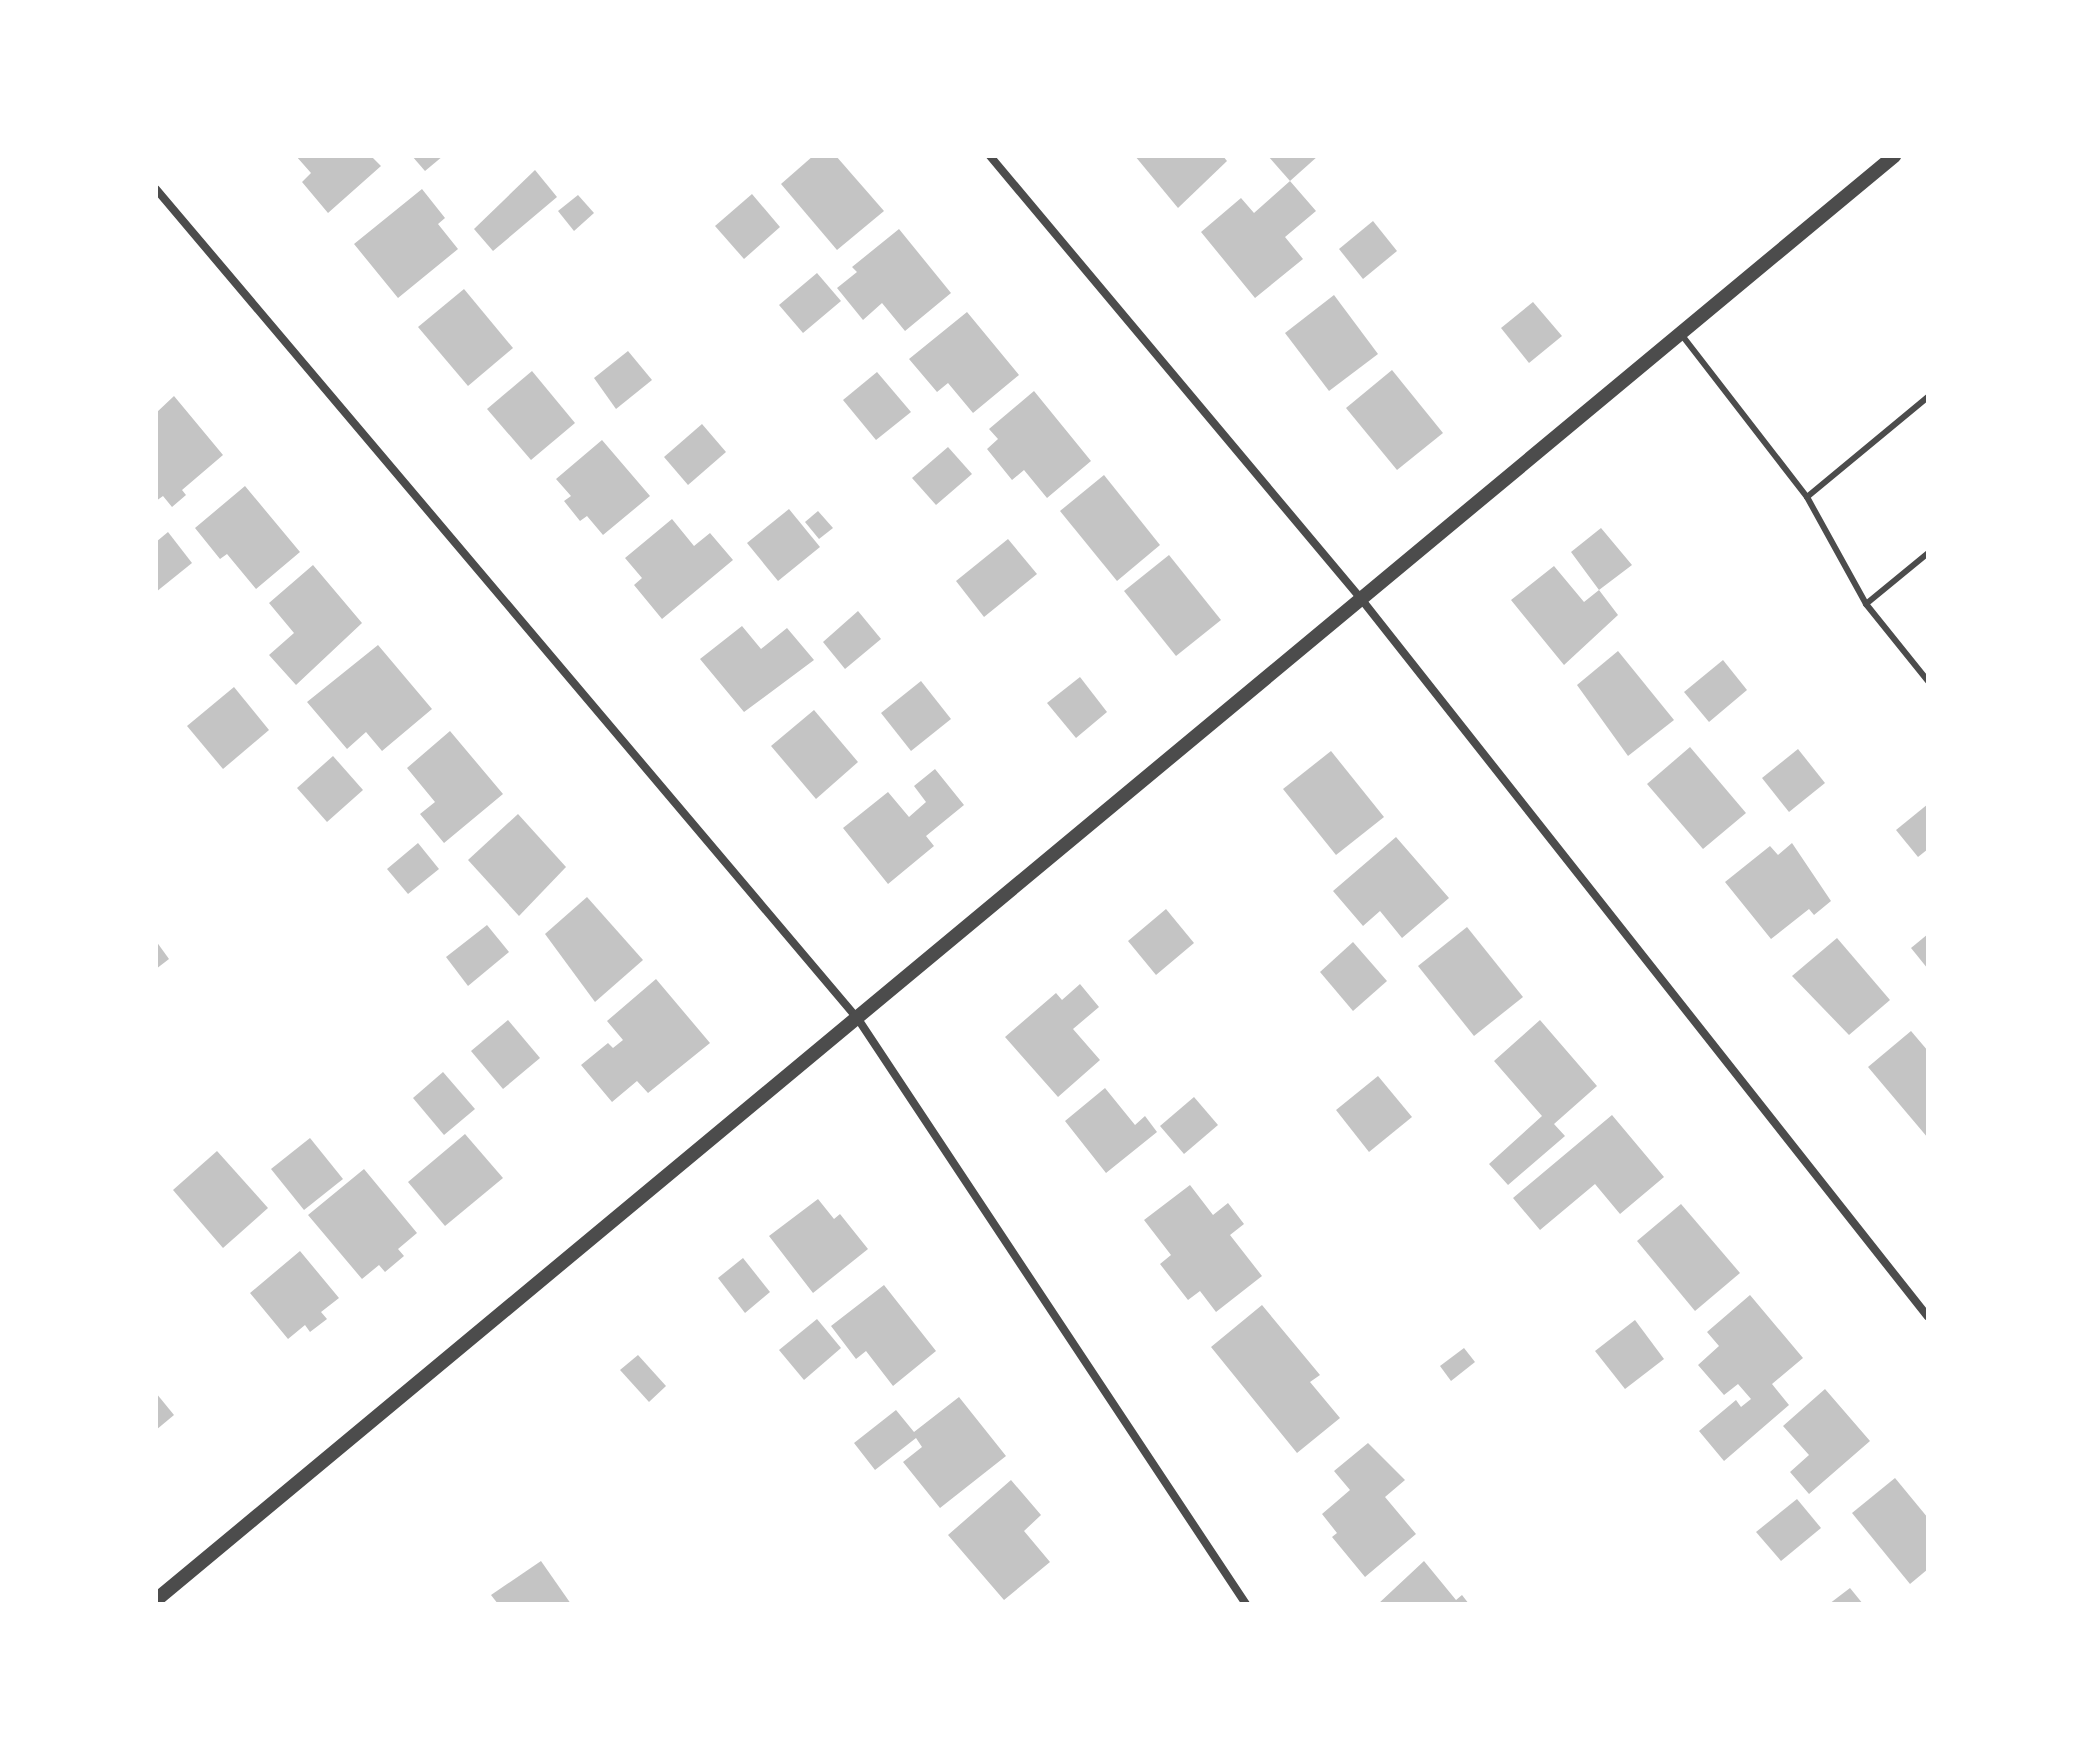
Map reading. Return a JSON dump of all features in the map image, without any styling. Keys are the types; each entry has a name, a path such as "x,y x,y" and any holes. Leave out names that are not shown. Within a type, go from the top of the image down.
{"street":[{"path":"990,156 1362,600 1928,1317"},
{"path":"156,1600 1894,156"},
{"path":"156,189 858,1019 1246,1604"}],"lane":[{"path":"1681,334 1807,497 1866,604 1928,681"},
{"path":"1807,497 1928,397"},
{"path":"1866,604 1928,553"}],"building":[{"path":"296,156 371,156 381,166 328,213 302,182 311,173"},
{"path":"412,156 443,156 425,171"},
{"path":"813,156 836,156 884,211 837,250 781,184"},
{"path":"1135,156 1223,156 1227,161 1178,208"},
{"path":"1268,156 1318,156 1290,181"},
{"path":"535,170 557,197 493,251 474,229"},
{"path":"1290,181 1316,211 1285,237 1303,259 1255,298 1201,232 1241,198 1254,213"},
{"path":"422,189 445,218 438,224 458,249 398,298 354,244"},
{"path":"752,194 780,227 744,259 715,226"},
{"path":"578,195 594,213 574,231 558,211"},
{"path":"1373,221 1397,251 1363,279 1339,249"},
{"path":"899,229 951,293 905,331 882,303 863,320 837,288 857,272 852,267"},
{"path":"817,273 841,301 803,333 779,305"},
{"path":"464,289 513,348 468,386 418,327"},
{"path":"1334,295 1378,354 1329,391 1285,333"},
{"path":"1533,302 1562,336 1529,363 1501,328"},
{"path":"967,312 1019,375 973,413 948,383 937,392 909,359"},
{"path":"628,351 652,380 616,409 594,378"},
{"path":"1392,370 1443,433 1397,470 1346,408"},
{"path":"532,371 575,423 531,460 487,409"},
{"path":"877,372 911,412 876,440 843,400"},
{"path":"1034,391 1091,461 1047,498 1024,470 1012,480 987,449 998,439 989,429"},
{"path":"174,396 223,455 182,490 186,495 172,507 163,496 156,501 156,413"},
{"path":"702,424 726,452 688,485 664,457"},
{"path":"602,440 650,496 603,535 587,516 580,521 564,501 571,496 556,479"},
{"path":"948,447 972,474 936,505 912,478"},
{"path":"1104,475 1160,545 1117,581 1060,511"},
{"path":"245,486 300,552 256,589 227,554 220,559 195,528"},
{"path":"789,509 820,547 778,581 747,543"},
{"path":"818,511 833,528 819,539 805,522"},
{"path":"672,519 694,546 710,533 733,560 662,619 634,585 642,578 625,558"},
{"path":"1601,528 1632,565 1599,590 1571,552"},
{"path":"168,532 192,563 156,592 156,542"},
{"path":"1008,539 1037,574 984,617 956,581"},
{"path":"1169,555 1221,620 1176,656 1124,591"},
{"path":"313,565 362,623 296,685 269,655 294,633 269,603"},
{"path":"1554,566 1584,602 1599,590 1618,615 1564,665 1511,600"},
{"path":"858,611 881,639 845,669 823,642"},
{"path":"742,626 761,649 787,628 814,660 744,712 700,659"},
{"path":"378,645 432,709 382,751 366,732 347,749 307,702"},
{"path":"1618,651 1674,720 1628,756 1577,685"},
{"path":"1723,660 1747,690 1709,722 1684,692"},
{"path":"1080,677 1107,712 1076,738 1047,703"},
{"path":"921,681 951,719 911,751 881,713"},
{"path":"234,687 269,730 223,769 187,726"},
{"path":"814,710 858,762 816,799 771,746"},
{"path":"450,731 503,794 444,843 420,814 435,802 407,768"},
{"path":"1690,747 1746,813 1703,849 1647,784"},
{"path":"1798,749 1825,783 1789,812 1762,778"},
{"path":"1331,751 1384,817 1336,855 1283,789"},
{"path":"333,756 363,790 327,822 297,788"},
{"path":"935,769 964,805 926,836 934,846 888,884 843,828 888,792 909,817 926,802 914,786"},
{"path":"1928,804 1928,849 1918,857 1896,830"},
{"path":"518,814 566,867 519,916 468,860"},
{"path":"1396,837 1449,898 1402,938 1380,911 1363,926 1333,891"},
{"path":"418,843 439,869 408,894 387,869"},
{"path":"1792,843 1831,901 1814,915 1809,909 1771,939 1725,882 1770,846 1778,855"},
{"path":"587,897 643,960 595,1002 545,934"},
{"path":"1166,909 1194,943 1156,975 1128,941"},
{"path":"487,925 509,952 468,986 446,957"},
{"path":"1467,927 1523,997 1474,1036 1418,966"},
{"path":"1928,934 1928,969 1911,948"},
{"path":"1837,938 1890,1000 1849,1035 1792,976"},
{"path":"156,941 169,959 156,969"},
{"path":"1353,942 1387,981 1353,1011 1320,972"},
{"path":"656,979 710,1043 648,1093 637,1081 612,1102 581,1065 608,1043 613,1048 623,1040 607,1021"},
{"path":"1080,984 1099,1007 1073,1029 1100,1060 1058,1097 1005,1037 1056,993 1062,1000"},
{"path":"508,1020 540,1058 503,1089 471,1051"},
{"path":"1540,1020 1597,1086 1554,1124 1565,1136 1508,1185 1489,1164 1542,1116 1494,1061"},
{"path":"1911,1031 1928,1051 1928,1138 1868,1067"},
{"path":"443,1072 475,1109 444,1135 413,1098"},
{"path":"1378,1076 1412,1117 1369,1152 1336,1110"},
{"path":"1105,1088 1135,1125 1145,1116 1157,1132 1106,1173 1065,1121"},
{"path":"1194,1097 1218,1125 1184,1154 1160,1126"},
{"path":"1612,1115 1664,1177 1620,1214 1595,1184 1540,1230 1513,1198"},
{"path":"465,1134 503,1178 445,1226 408,1182"},
{"path":"310,1138 343,1179 304,1210 271,1169"},
{"path":"217,1151 268,1208 223,1248 173,1190"},
{"path":"364,1169 417,1233 398,1249 404,1256 385,1272 379,1265 362,1279 308,1215"},
{"path":"1190,1185 1213,1215 1228,1203 1244,1224 1230,1235 1262,1276 1216,1312 1200,1291 1188,1300 1160,1264 1171,1255 1144,1220"},
{"path":"818,1199 834,1219 840,1214 868,1249 813,1293 769,1236"},
{"path":"1681,1204 1740,1273 1695,1311 1637,1241"},
{"path":"300,1251 339,1298 321,1312 327,1319 310,1332 305,1325 288,1339 250,1293"},
{"path":"743,1258 770,1292 745,1313 718,1278"},
{"path":"884,1285 936,1351 893,1386 866,1351 856,1359 831,1326"},
{"path":"1750,1295 1803,1358 1772,1384 1789,1405 1724,1461 1699,1431 1736,1400 1741,1407 1751,1399 1738,1384 1724,1395 1698,1365 1719,1346 1707,1332"},
{"path":"1262,1305 1320,1375 1310,1382 1340,1418 1297,1453 1211,1347"},
{"path":"817,1319 841,1348 804,1380 779,1350"},
{"path":"1635,1320 1664,1359 1625,1389 1595,1351"},
{"path":"1464,1348 1475,1362 1451,1381 1440,1366"},
{"path":"638,1355 666,1386 649,1402 620,1370"},
{"path":"1825,1389 1870,1441 1809,1494 1790,1472 1809,1455 1783,1426"},
{"path":"156,1393 174,1415 156,1430"},
{"path":"959,1397 1006,1456 940,1508 903,1462 922,1447 916,1438 875,1470 854,1443 896,1410 914,1432"},
{"path":"1368,1443 1405,1480 1385,1497 1416,1534 1365,1577 1332,1537 1337,1533 1322,1514 1350,1490 1334,1471"},
{"path":"1895,1478 1928,1518 1928,1569 1910,1584 1852,1513"},
{"path":"1011,1480 1041,1515 1024,1531 1050,1562 1004,1600 948,1535"},
{"path":"1797,1499 1821,1528 1781,1561 1756,1532"},
{"path":"541,1561 571,1604 498,1604 491,1595"},
{"path":"1424,1561 1456,1600 1462,1595 1469,1604 1378,1604"},
{"path":"1850,1588 1863,1604 1829,1604"}]}
